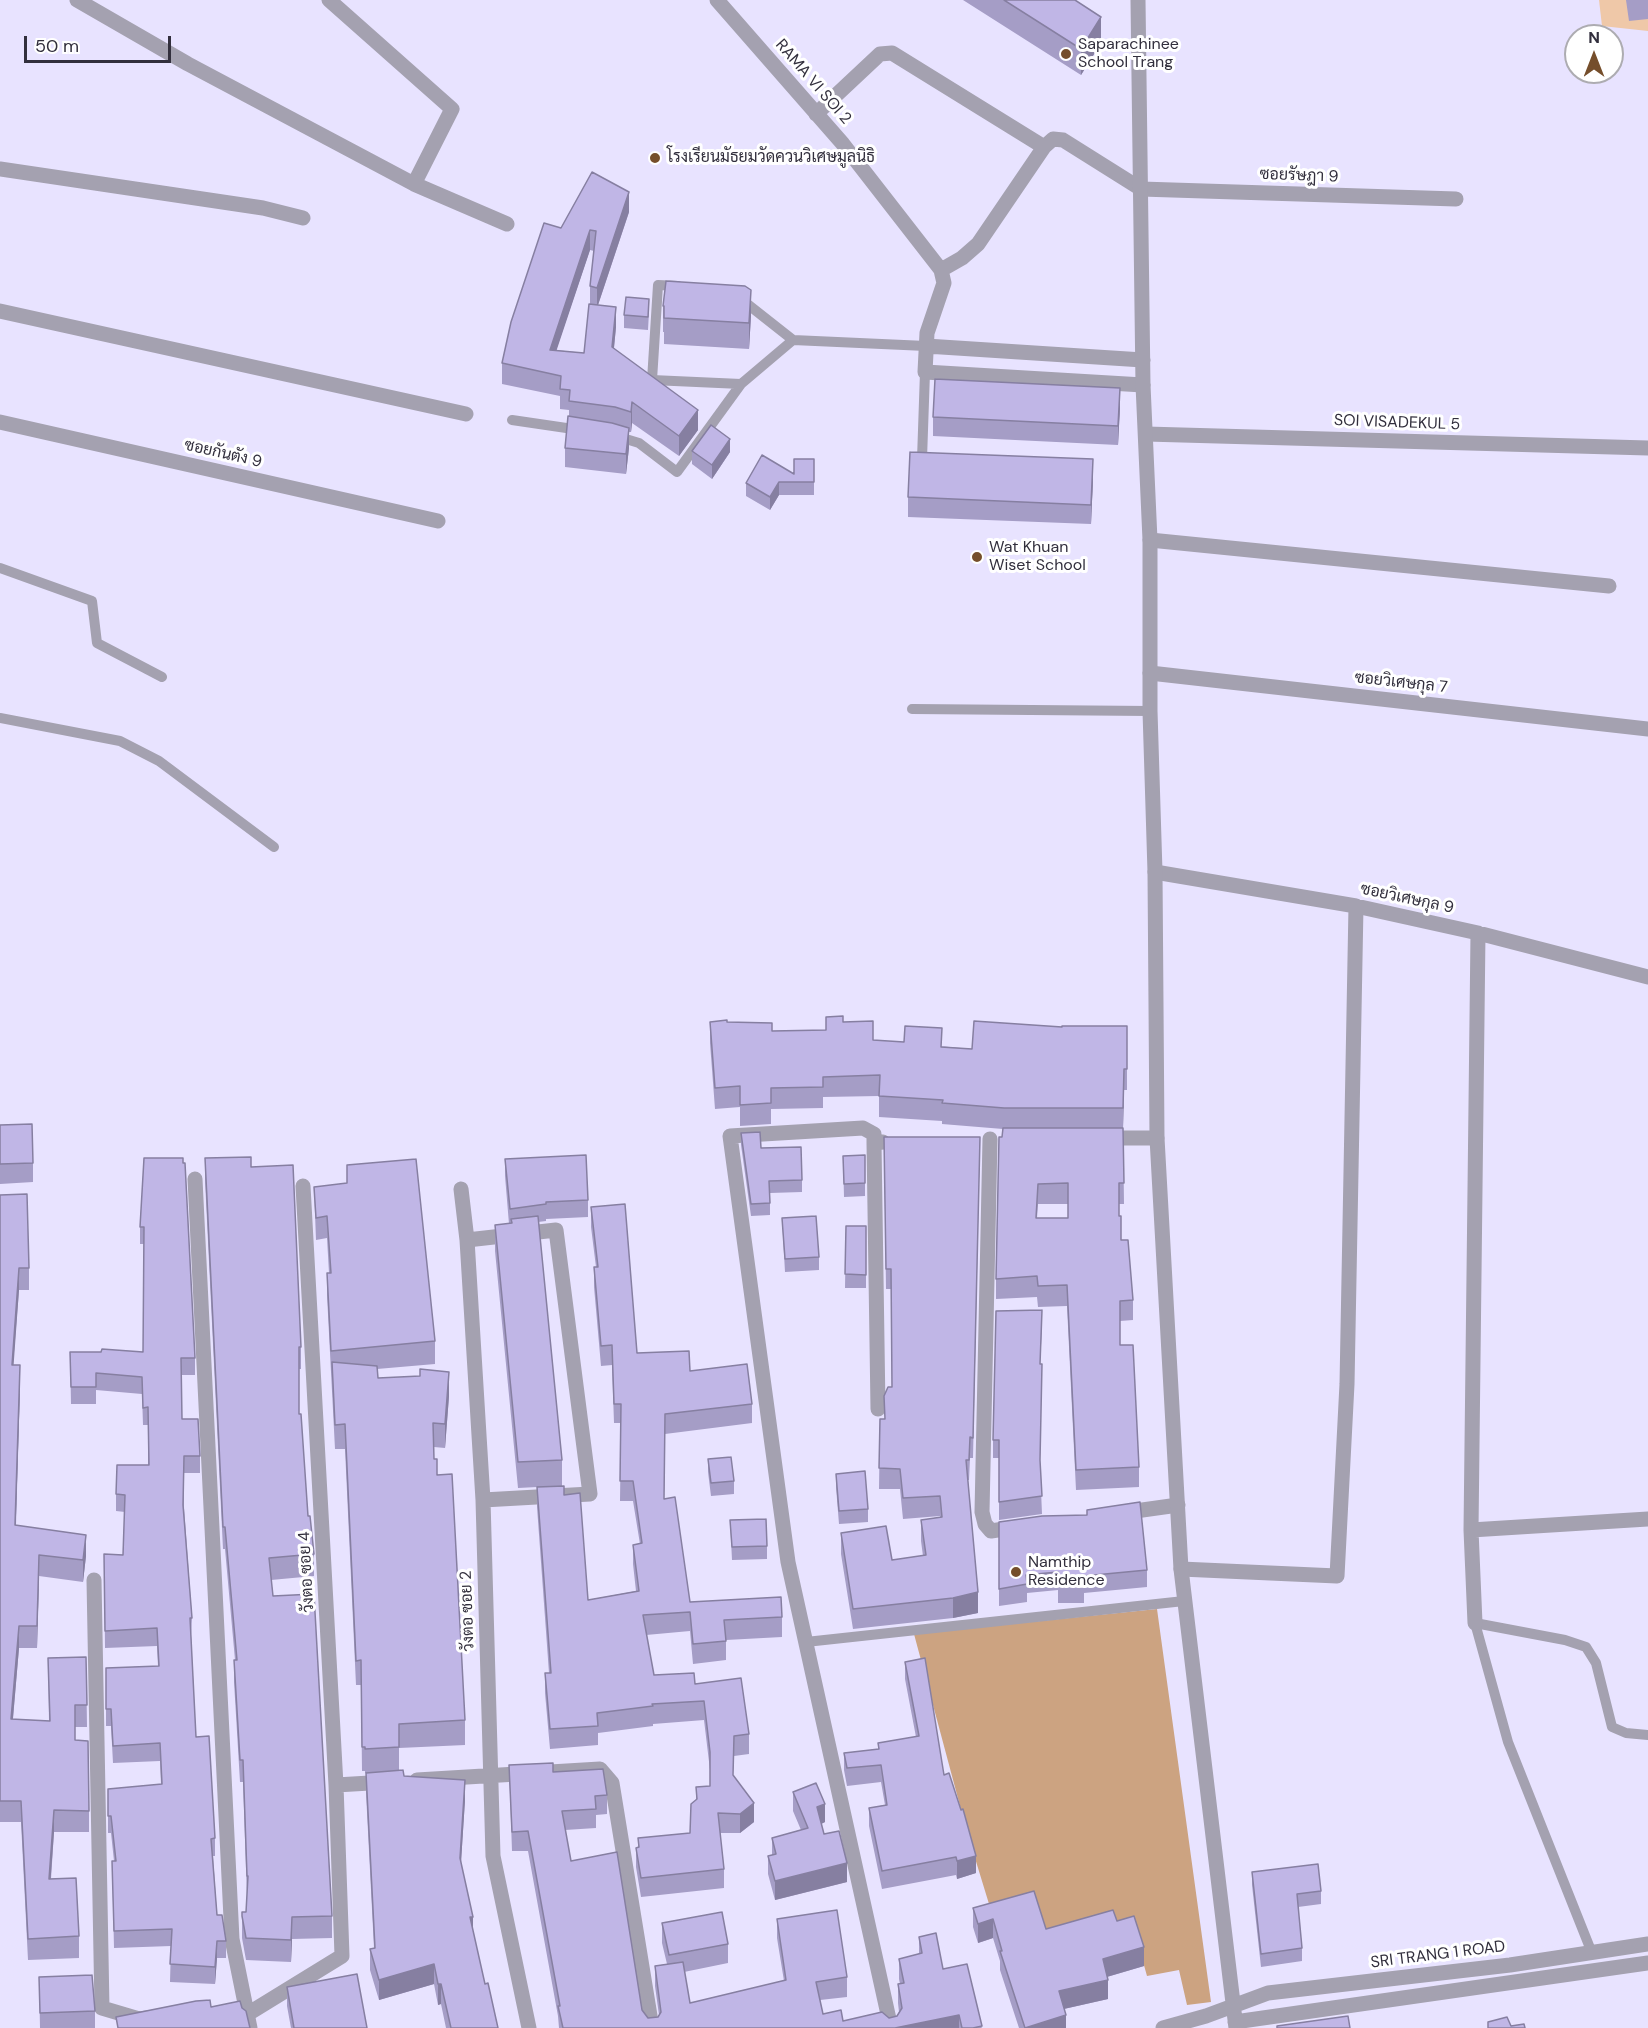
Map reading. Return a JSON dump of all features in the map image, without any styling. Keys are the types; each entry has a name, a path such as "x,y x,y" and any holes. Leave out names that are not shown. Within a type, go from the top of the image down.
{"street":[{"path":"76,0 188,64 414,184 507,224"},
{"path":"330,0 452,109 414,184"},
{"name":"RAMA VI SOI 2","path":"717,0 843,144 941,270"},
{"path":"1138,0 1143,385 1150,540 1150,711 1155,872 1157,1138 1181,1569 1235,2025 1648,1963"},
{"path":"816,114 880,54 892,53 1044,147"},
{"path":"1141,189 1063,141 1053,139 1044,147 978,244 962,258 941,270 944,283 929,325 924,372 1143,385"},
{"path":"0,169 263,208 303,218"},
{"name":"ซอยรัษฎา 9","path":"1141,189 1456,199"},
{"path":"0,311 466,414"},
{"path":"926,346 1143,360"},
{"name":"ซอยกันตัง 9","path":"0,422 438,521"},
{"name":"SOI VISADEKUL 5","path":"1146,434 1648,448"},
{"path":"1150,540 1609,586"},
{"name":"ซอยวิเศษกุล 7","path":"1150,673 1648,729"},
{"name":"ซอยวิเศษกุล 9","path":"1155,872 1356,906 1478,933 1648,977"},
{"path":"1181,1569 1337,1576 1347,1384 1356,906"},
{"path":"1475,1623 1471,1530 1478,933"},
{"path":"878,1409 874,1134 863,1128 730,1136 788,1562 891,2028"},
{"path":"1086,1138 1157,1138"},
{"path":"990,1139 982,1512 985,1524 991,1531 1026,1526"},
{"path":"874,1143 897,1142"},
{"path":"195,1179 232,1939 248,2021 210,2016"},
{"name":"วังตอ ซอย 4","path":"248,2021 342,1956 336,1785 303,1186"},
{"name":"วังตอ ซอย 2","path":"462,1189 483,1500 493,1856 529,2028"},
{"path":"467,1240 556,1230 590,1494 483,1500"},
{"path":"1108,1515 1178,1505"},
{"path":"1471,1530 1648,1519"},
{"path":"94,1580 102,2008 139,2019 163,2018"},
{"path":"336,1785 600,1769 612,1783 652,2028"},
{"name":"SRI TRANG 1 ROAD","path":"1163,2028 1268,1993 1510,1965 1648,1944"}],"lane":[{"path":"693,287 658,285 652,380 741,384"},
{"path":"728,289 793,340 926,346"},
{"path":"512,420 597,433 639,443 677,472 741,384 793,340"},
{"path":"924,372 922,459 933,459"},
{"path":"0,568 92,601 97,643 162,677"},
{"path":"912,709 1150,711"},
{"path":"0,718 120,741 159,761 274,847"},
{"path":"806,1642 1184,1601"},
{"path":"1592,1953 1508,1742 1475,1623 1565,1640 1586,1647 1596,1663 1612,1727 1626,1732 1648,1735"}],"shaded area":[{"path":"1599,0 1648,0 1648,31 1624,28 1624,24 1602,24"},
{"path":"1157,1609 1211,2002 1187,2005 1179,1970 1147,1976 1133,1926 1052,1946 993,1917 967,1832 914,1634"}],"building":[{"path":"1004,0 1075,0 1101,17 1081,49"},
{"path":"592,172 629,192 597,288 590,286 596,231 590,230 550,350 584,353 589,304 616,307 612,347 698,410 679,436 632,402 631,412 615,407 569,401 570,390 560,389 561,376 502,363 511,322 544,223 561,228"},
{"path":"666,281 745,286 751,290 749,323 664,318"},
{"path":"626,297 649,299 648,317 624,315"},
{"path":"935,379 1120,388 1118,426 933,417"},
{"path":"568,416 629,428 626,454 565,448"},
{"path":"711,425 730,439 712,465 692,451"},
{"path":"910,452 1093,459 1091,505 908,497"},
{"path":"762,455 794,474 794,459 814,459 814,482 779,482 770,497 746,483"},
{"path":"843,1016 843,1022 873,1021 873,1040 904,1042 905,1026 942,1028 941,1047 972,1049 974,1021 1062,1027 1127,1026 1127,1069 1124,1069 1123,1108 1004,1108 942,1103 943,1100 879,1096 880,1075 823,1077 823,1087 771,1088 771,1103 740,1105 740,1086 715,1088 710,1022 727,1020 727,1022 772,1023 772,1031 826,1030 826,1017"},
{"path":"32,1124 33,1163 0,1164 0,1125"},
{"path":"1003,1128 1123,1128 1124,1183 1119,1183 1119,1216 1121,1216 1121,1240 1128,1240 1133,1300 1120,1301 1120,1345 1133,1345 1139,1467 1076,1470 1067,1285 1038,1286 1037,1276 996,1279 999,1137 1002,1137","holes":["1068,1183 1068,1218 1036,1218 1038,1184"]},
{"path":"760,1132 761,1148 801,1147 802,1180 769,1181 770,1203 751,1204 741,1133"},
{"path":"884,1137 980,1137 973,1438 970,1437 969,1460 966,1460 978,1592 953,1598 853,1609 841,1533 886,1526 892,1560 926,1555 921,1520 942,1517 940,1496 903,1498 900,1469 879,1468 880,1419 885,1419 884,1396 888,1387 892,1387 891,1269 886,1269"},
{"path":"586,1155 588,1200 546,1202 546,1204 510,1209 505,1159"},
{"path":"865,1155 865,1183 844,1184 843,1156"},
{"path":"251,1157 251,1167 293,1165 301,1347 299,1347 299,1414 301,1414 308,1516 310,1516 314,1554 269,1558 273,1596 314,1594 332,1916 292,1917 291,1940 246,1938 242,1916 242,1912 246,1912 248,1876 243,1760 240,1760 234,1660 237,1660 225,1527 223,1527 205,1158"},
{"path":"144,1158 183,1158 183,1163 185,1163 195,1358 181,1358 182,1419 198,1419 200,1456 184,1456 183,1505 192,1618 190,1618 196,1737 209,1736 215,1838 211,1839 217,1915 222,1915 226,1941 217,1941 215,1967 170,1964 172,1929 114,1931 112,1861 116,1861 111,1816 108,1816 108,1789 162,1784 160,1743 113,1746 111,1709 106,1709 106,1668 159,1666 157,1628 105,1631 104,1554 123,1555 125,1495 116,1494 117,1465 149,1465 148,1407 143,1408 142,1377 96,1373 96,1387 71,1387 70,1352 101,1352 102,1349 143,1352 144,1227 140,1227"},
{"path":"416,1159 435,1341 331,1351 327,1273 331,1273 327,1216 316,1218 314,1187 347,1183 347,1165"},
{"path":"27,1194 29,1268 19,1268 12,1365 20,1365 15,1525 86,1535 83,1560 39,1555 37,1626 19,1626 11,1719 50,1721 48,1658 86,1657 87,1705 75,1705 75,1740 88,1741 89,1811 54,1810 49,1879 76,1878 79,1936 28,1939 21,1801 0,1801 0,1195"},
{"path":"625,1204 637,1353 689,1351 690,1371 747,1364 752,1404 665,1414 664,1499 675,1497 690,1602 781,1597 782,1617 724,1620 726,1641 693,1644 690,1612 643,1615 654,1675 694,1673 695,1684 741,1678 749,1734 734,1736 733,1775 754,1803 740,1814 718,1813 724,1869 641,1878 636,1848 639,1847 638,1838 690,1833 691,1804 697,1799 696,1787 710,1786 710,1752 704,1701 652,1704 653,1706 597,1713 598,1726 550,1729 545,1673 551,1673 537,1487 564,1486 564,1495 580,1493 588,1600 639,1591 633,1545 642,1543 633,1481 620,1481 621,1404 614,1404 612,1345 601,1346 594,1267 598,1267 591,1207"},
{"path":"538,1216 562,1460 518,1462 495,1225 512,1223 511,1219"},
{"path":"816,1216 819,1257 785,1259 782,1218"},
{"path":"846,1226 866,1226 866,1275 845,1274"},
{"path":"1042,1310 1040,1460 1042,1496 999,1502 999,1440 993,1440 996,1311"},
{"path":"332,1362 377,1366 378,1378 420,1376 420,1369 449,1372 445,1424 433,1423 434,1459 437,1459 437,1475 452,1474 465,1720 399,1724 399,1747 365,1749 362,1747 361,1660 356,1661 345,1424 335,1425"},
{"path":"731,1457 734,1481 711,1483 708,1459"},
{"path":"865,1471 868,1509 839,1511 836,1474"},
{"path":"1140,1502 1147,1570 1084,1576 1084,1585 1058,1586 1058,1572 1026,1575 1027,1584 999,1589 999,1522 1042,1516 1087,1515 1087,1510"},
{"path":"766,1519 767,1546 732,1547 730,1520"},
{"path":"925,1658 944,1775 949,1773 961,1810 963,1809 976,1856 957,1861 956,1857 882,1871 869,1808 887,1805 881,1765 847,1768 844,1753 879,1749 878,1743 919,1736 905,1662"},
{"path":"553,1763 553,1772 603,1769 607,1795 595,1796 596,1809 562,1811 571,1861 617,1852 642,2010 648,2018 658,2017 661,2012 655,1966 683,1962 690,2003 786,1980 777,1919 837,1910 847,1977 816,1982 823,2014 841,2010 843,2021 882,2012 889,2018 897,2016 902,2008 898,1984 904,1983 899,1959 922,1953 919,1937 936,1933 943,1969 967,1964 982,2026 962,2028 959,2015 895,2028 563,2028 528,1831 512,1832 509,1765"},
{"path":"403,1770 404,1776 465,1780 460,1858 473,1917 470,1917 485,1984 488,1983 498,2028 451,2028 434,1964 379,1980 370,1949 375,1948 366,1773"},
{"path":"816,1783 825,1804 817,1807 824,1834 839,1831 847,1863 775,1881 768,1856 776,1854 772,1838 808,1828 793,1792"},
{"path":"1318,1864 1321,1891 1297,1894 1302,1948 1261,1954 1252,1872"},
{"path":"1034,1891 1046,1929 1113,1910 1117,1921 1134,1916 1144,1947 1103,1959 1108,1980 1059,1991 1066,2015 1025,2028 1000,1951 1002,1951 993,1919 978,1924 973,1908"},
{"path":"722,1912 728,1944 669,1955 662,1923"},
{"path":"357,1974 367,2028 294,2028 287,1987"},
{"path":"92,1975 95,2011 40,2013 39,1977"},
{"path":"210,2000 211,2007 240,2001 242,2008 246,2011 250,2028 118,2028 116,2017"},
{"path":"1348,2016 1350,2028 1277,2028 1277,2026"},
{"path":"1507,2017 1511,2026 1524,2024 1525,2028 1488,2028 1488,2022"}],"place":[{"name":"Saparachinee School Trang","path":"1066,54"},
{"name":"โรงเรียนมัธยมวัดควนวิเศษมูลนิธิ","path":"655,158"},
{"name":"Wat Khuan Wiset School","path":"977,557"},
{"name":"Namthip Residence","path":"1016,1572"}]}
